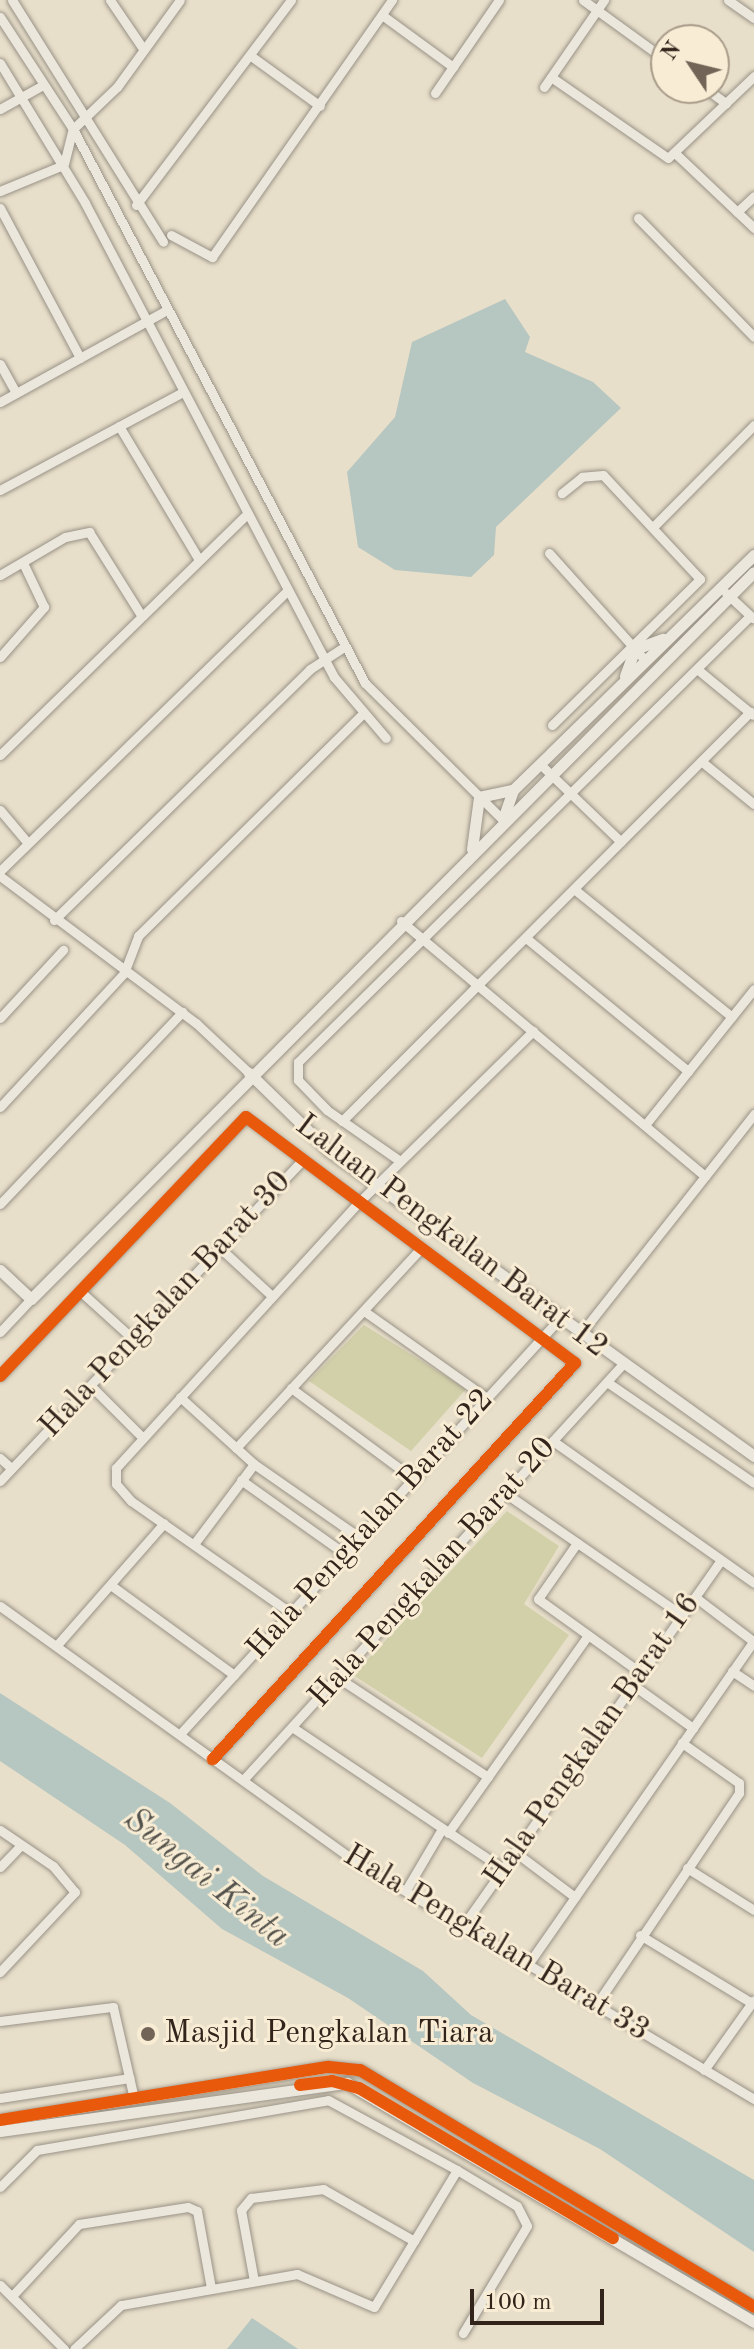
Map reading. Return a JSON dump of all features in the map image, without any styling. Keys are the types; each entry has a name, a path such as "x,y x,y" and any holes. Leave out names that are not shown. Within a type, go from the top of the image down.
{"street":[{"path":"12,0 88,115 136,205 167,238 212,257 392,0"},
{"path":"110,0 144,50"},
{"path":"63,165 73,129 144,50 180,0"},
{"path":"136,205 291,0"},
{"path":"435,93 499,0"},
{"path":"583,0 650,48"},
{"path":"544,87 604,0"},
{"path":"728,0 754,18"},
{"path":"382,15 453,67"},
{"path":"0,17 73,129 365,683 502,819"},
{"path":"251,56 320,106"},
{"path":"0,63 63,165 287,591 362,714 386,738"},
{"path":"730,99 754,76"},
{"path":"551,77 656,153 675,155 754,228"},
{"path":"0,109 43,85"},
{"path":"675,155 725,104"},
{"path":"0,191 63,165"},
{"path":"737,212 754,196"},
{"path":"0,208 80,358"},
{"path":"638,218 754,337"},
{"path":"0,402 167,310"},
{"path":"0,364 16,393"},
{"path":"0,490 183,392"},
{"path":"654,526 754,425"},
{"path":"119,426 198,558"},
{"path":"552,725 634,648 700,579 654,526 603,475 582,477 562,493"},
{"path":"0,755 198,558 246,515"},
{"path":"0,575 89,532 141,615"},
{"path":"549,553 646,661"},
{"path":"502,819 513,790 754,555"},
{"path":"0,657 44,607 23,563"},
{"path":"0,1332 249,1073 502,819 553,777 754,572"},
{"path":"400,1161 342,1121 298,1080 298,1062 752,618 721,588"},
{"path":"0,873 27,842 287,591"},
{"path":"614,693 634,648 680,628"},
{"path":"54,920 326,659 344,647"},
{"path":"633,696 646,661 682,648"},
{"path":"342,1121 701,761 752,714 697,669"},
{"path":"0,1107 124,973 138,936 362,714"},
{"path":"701,761 754,804"},
{"path":"540,764 621,842"},
{"path":"479,797 513,790"},
{"path":"472,850 479,797"},
{"path":"0,810 27,842"},
{"name":"Laluan Pengkalan Barat 12","path":"0,873 54,920 182,1012 249,1073 284,1112 377,1185 582,1332 622,1365 754,1456"},
{"path":"574,889 732,1017"},
{"path":"401,921 705,1176"},
{"path":"526,938 688,1071"},
{"path":"0,1018 63,950"},
{"path":"645,1125 754,989"},
{"path":"0,1204 182,1012"},
{"path":"291,1613 122,1492 119,1462 357,1204 533,1031"},
{"path":"582,1332 754,1114"},
{"path":"0,1376 241,1119 251,1118 299,1164 544,1336 575,1366 213,1759"},
{"name":"Hala Pengkalan Barat 30","path":"0,1481 299,1164"},
{"path":"220,1248 272,1296"},
{"path":"236,1448 420,1249"},
{"path":"0,1270 31,1299"},
{"path":"80,1291 134,1340"},
{"path":"364,1311 487,1398"},
{"name":"Hala Pengkalan Barat 22","path":"180,1734 561,1317"},
{"name":"Hala Pengkalan Barat 20","path":"243,1780 622,1365"},
{"path":"607,1382 754,1483"},
{"path":"91,1386 142,1437"},
{"path":"291,1388 414,1479"},
{"path":"180,1397 254,1464 360,1538"},
{"path":"553,1441 754,1583"},
{"path":"0,1458 11,1468"},
{"path":"194,1544 254,1464"},
{"path":"241,1480 345,1554"},
{"path":"505,1493 682,1615"},
{"path":"57,1645 112,1586 164,1523"},
{"path":"577,1543 538,1599 641,1673"},
{"name":"Hala Pengkalan Barat 16","path":"465,1923 721,1560"},
{"path":"112,1586 234,1675"},
{"path":"529,1963 754,1640 695,1597"},
{"name":"Hala Pengkalan Barat 33","path":"0,1606 243,1780 406,1890 754,2099"},
{"path":"406,1890 445,1831 488,1777 588,1635"},
{"path":"732,1671 754,1686"},
{"path":"337,1677 488,1777"},
{"path":"633,1685 693,1728"},
{"path":"292,1727 503,1869"},
{"path":"596,2005 740,1788 682,1743"},
{"path":"0,1830 75,1892 0,1972"},
{"path":"0,1867 21,1845"},
{"path":"515,1852 575,1897"},
{"path":"687,1868 754,1910"},
{"path":"640,1935 753,2001 704,2070"},
{"path":"0,2021 101,2005 116,2011 134,2099"},
{"path":"0,2131 205,2094 329,2067 360,2070 754,2307"},
{"path":"0,2098 129,2078"},
{"path":"0,2120 134,2099 347,2083 754,2322"},
{"path":"205,2094 207,2118"},
{"path":"0,2187 37,2150 207,2118 336,2100 520,2209 527,2226 463,2333"},
{"path":"74,2349 121,2305 254,2281 305,2276 374,2307 453,2168"},
{"path":"254,2281 241,2210 251,2198 323,2189 414,2241"},
{"path":"12,2296 79,2224 197,2211 211,2288"},
{"path":"0,2285 64,2349"}],"shaded area":[{"path":"364,1325 466,1389 411,1451 309,1381"},
{"path":"507,1511 559,1546 524,1604 569,1635 482,1758 353,1675"}],"water":[{"path":"505,299 530,337 525,352 593,382 621,408 496,527 494,555 471,577 395,570 358,547 347,472 395,417 412,342"},
{"name":"Sungai Kinta","path":"0,1693 170,1803 263,1876 423,1971 471,2015 754,2180 754,2252 600,2149 473,2083 348,1998 222,1929 125,1845 0,1761"},
{"path":"252,2318 298,2349 227,2349"}],"cycle path":[{"path":"0,1376 246,1117 575,1363 213,1759"},
{"path":"0,2120 329,2067 360,2070 754,2307"},
{"path":"300,2085 332,2081 359,2088 613,2238"}],"place":[{"name":"Masjid Pengkalan Tiara","path":"148,2034"}]}
